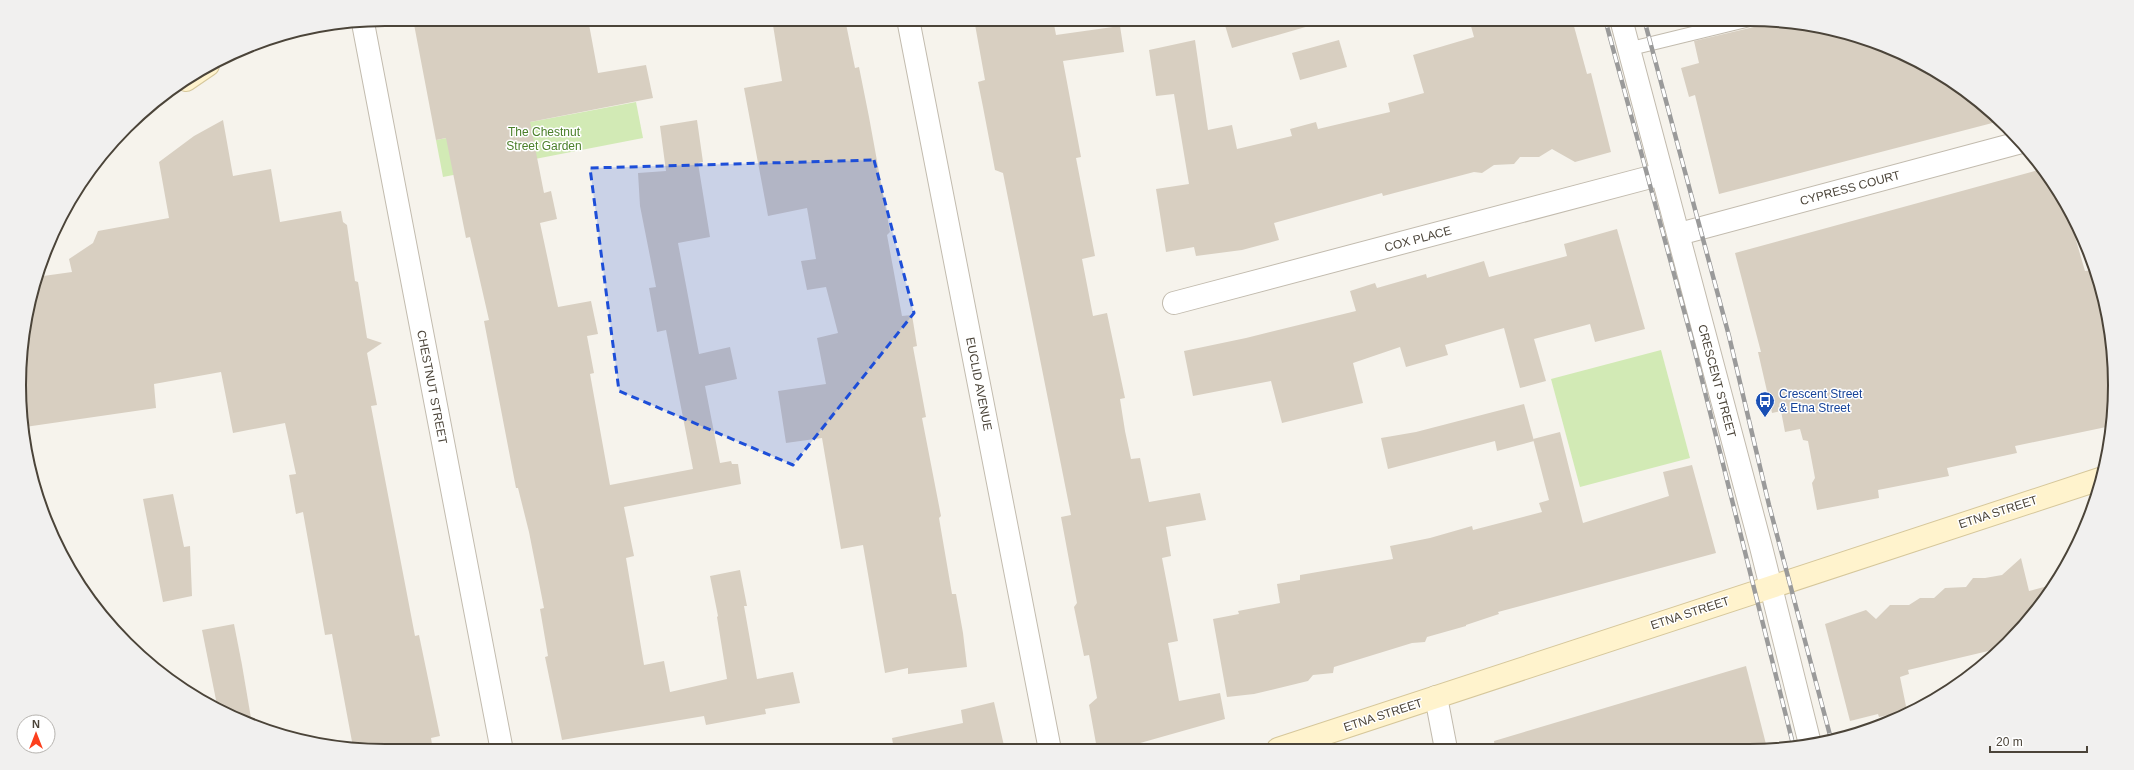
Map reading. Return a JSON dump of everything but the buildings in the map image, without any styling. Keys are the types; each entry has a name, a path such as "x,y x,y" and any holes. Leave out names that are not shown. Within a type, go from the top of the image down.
{"main road":[{"name":"ETNA STREET","path":"1293,744 2095,481"}],"street":[{"name":"EUCLID AVENUE","path":"909,26 1049,744"},
{"name":"CRESCENT STREET","path":"1623,26 1771,586 1809,739"},
{"name":"CHESTNUT STREET","path":"364,27 501,744"},
{"name":"CYPRESS COURT","path":"1678,234 2015,144"},
{"name":"COX PLACE","path":"1174,303 1662,174"},
{"path":"1436,697 1445,744"}],"lane":[{"path":"1629,49 1723,26"}],"highlighted area":[{"path":"874,160 914,313 793,465 619,391 590,168"}],"green space":[{"name":"The Chestnut Street Garden","path":"636,102 643,138 443,177 436,140"},
{"path":"1661,350 1690,458 1580,487 1551,379"}],"railway":[{"path":"1607,26 1693,344 1792,741"},
{"path":"1646,26 1729,336 1769,505 1830,735"}],"place":[{"name":"Crescent Street & Etna Street","path":"1765,418"}]}
